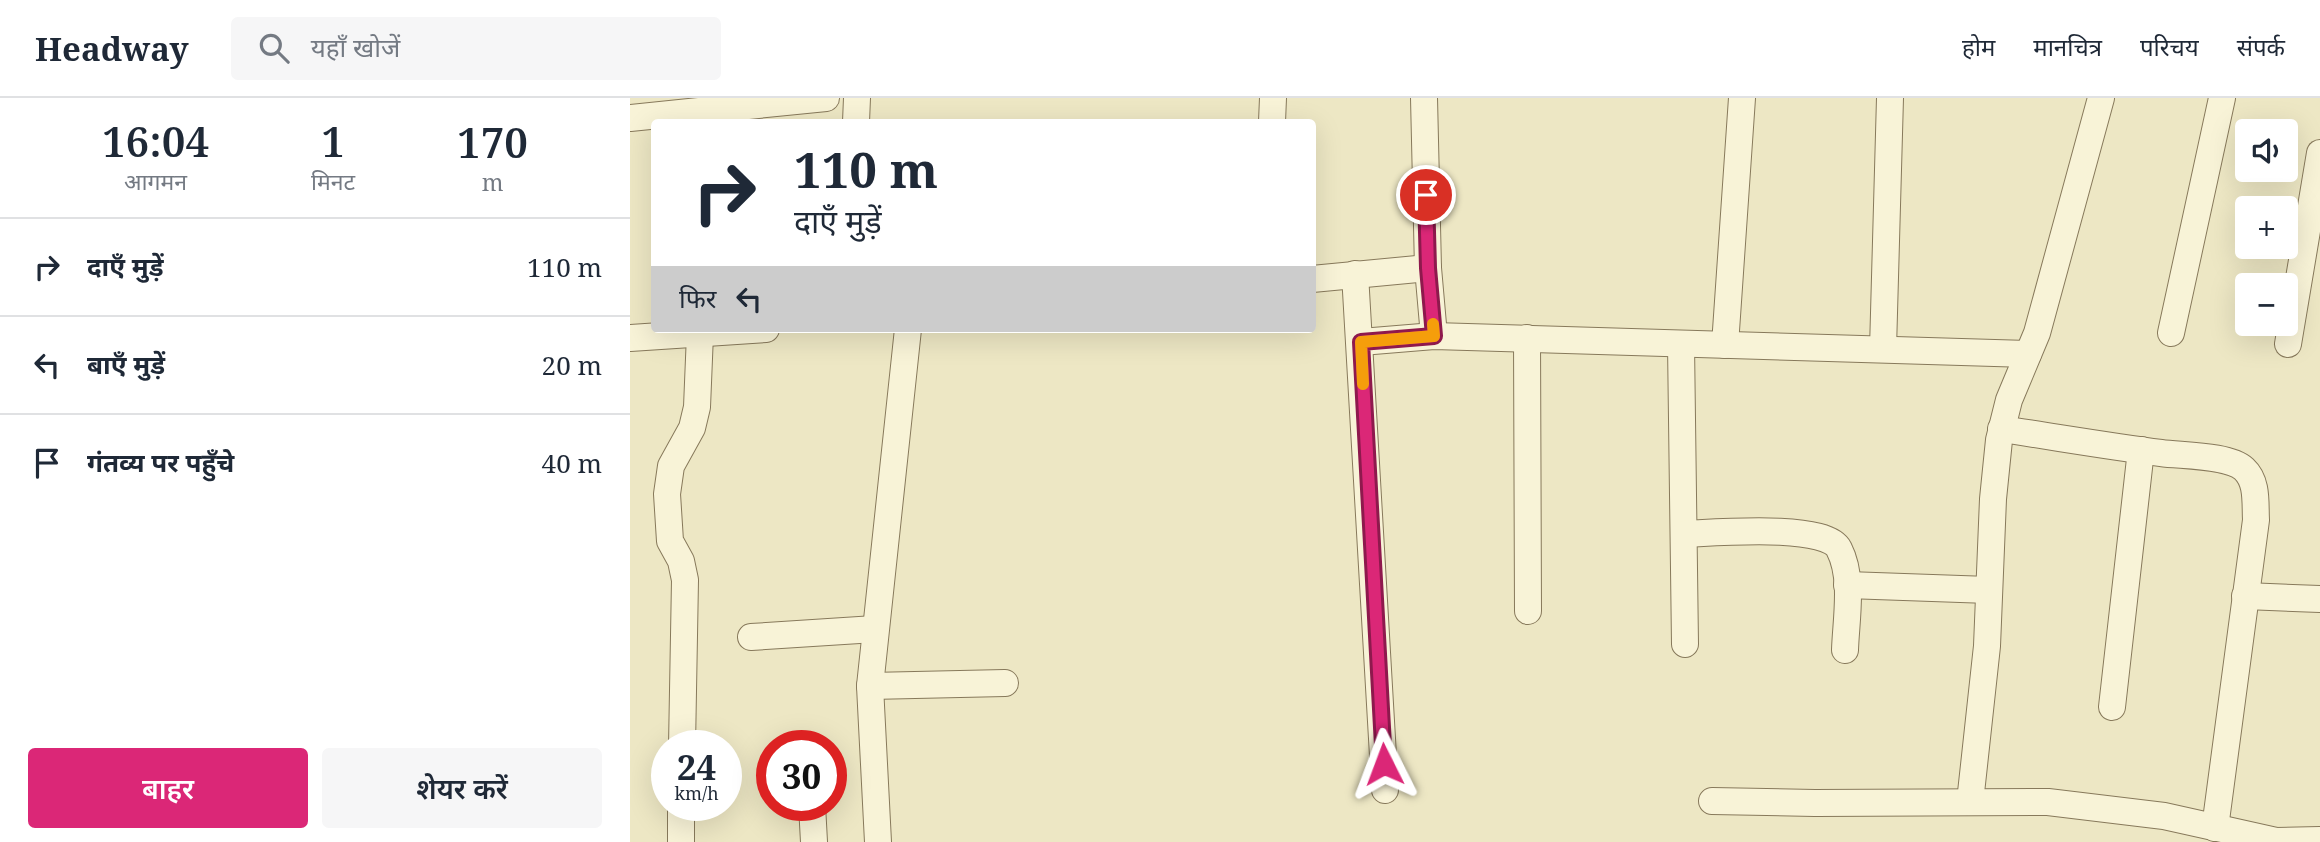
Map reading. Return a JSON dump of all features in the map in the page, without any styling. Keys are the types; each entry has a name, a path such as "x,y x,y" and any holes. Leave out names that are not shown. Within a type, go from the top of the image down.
{"street":[{"path":"630,118 825,98"},
{"path":"856,119 858,98"},
{"path":"1272,119 1273,98"},
{"path":"1424,98 1428,268 1434,336"},
{"path":"1725,345 1742,98"},
{"path":"1883,349 1890,98"},
{"path":"1970,802 1987,646 1993,499 2001,429 2009,400 2037,333 2101,98"},
{"path":"2171,333 2222,98"},
{"path":"2288,344 2320,153"},
{"path":"1316,279 1428,268"},
{"path":"1355,274 1385,790"},
{"path":"630,338 713,333"},
{"path":"878,842 870,686 908,333"},
{"path":"682,730 685,580 681,561 670,541 667,494 671,466 692,428 697,407 700,334"},
{"path":"1361,342 1434,336 2028,354"},
{"path":"1527,338 1528,611"},
{"path":"1681,344 1685,644"},
{"path":"2001,429 2219,460 2242,466 2250,476 2255,493 2256,520 2215,828"},
{"path":"2112,707 2141,450"},
{"path":"1684,534 1790,531 1825,537 1838,546 1845,562 1847,585 1845,650"},
{"path":"1847,585 1989,590"},
{"path":"2245,596 2320,599"},
{"path":"751,637 875,629"},
{"path":"870,686 1005,683"},
{"path":"1712,801 2048,802 2164,816 2276,841 2320,840"},
{"path":"681,821 681,842"},
{"path":"813,821 814,842"}],"slow traffic":[{"path":"1363,384 1361,342 1434,336 1433,324"}],"route":[{"path":"1384,764 1361,342 1434,336 1428,268 1426,195"}]}
